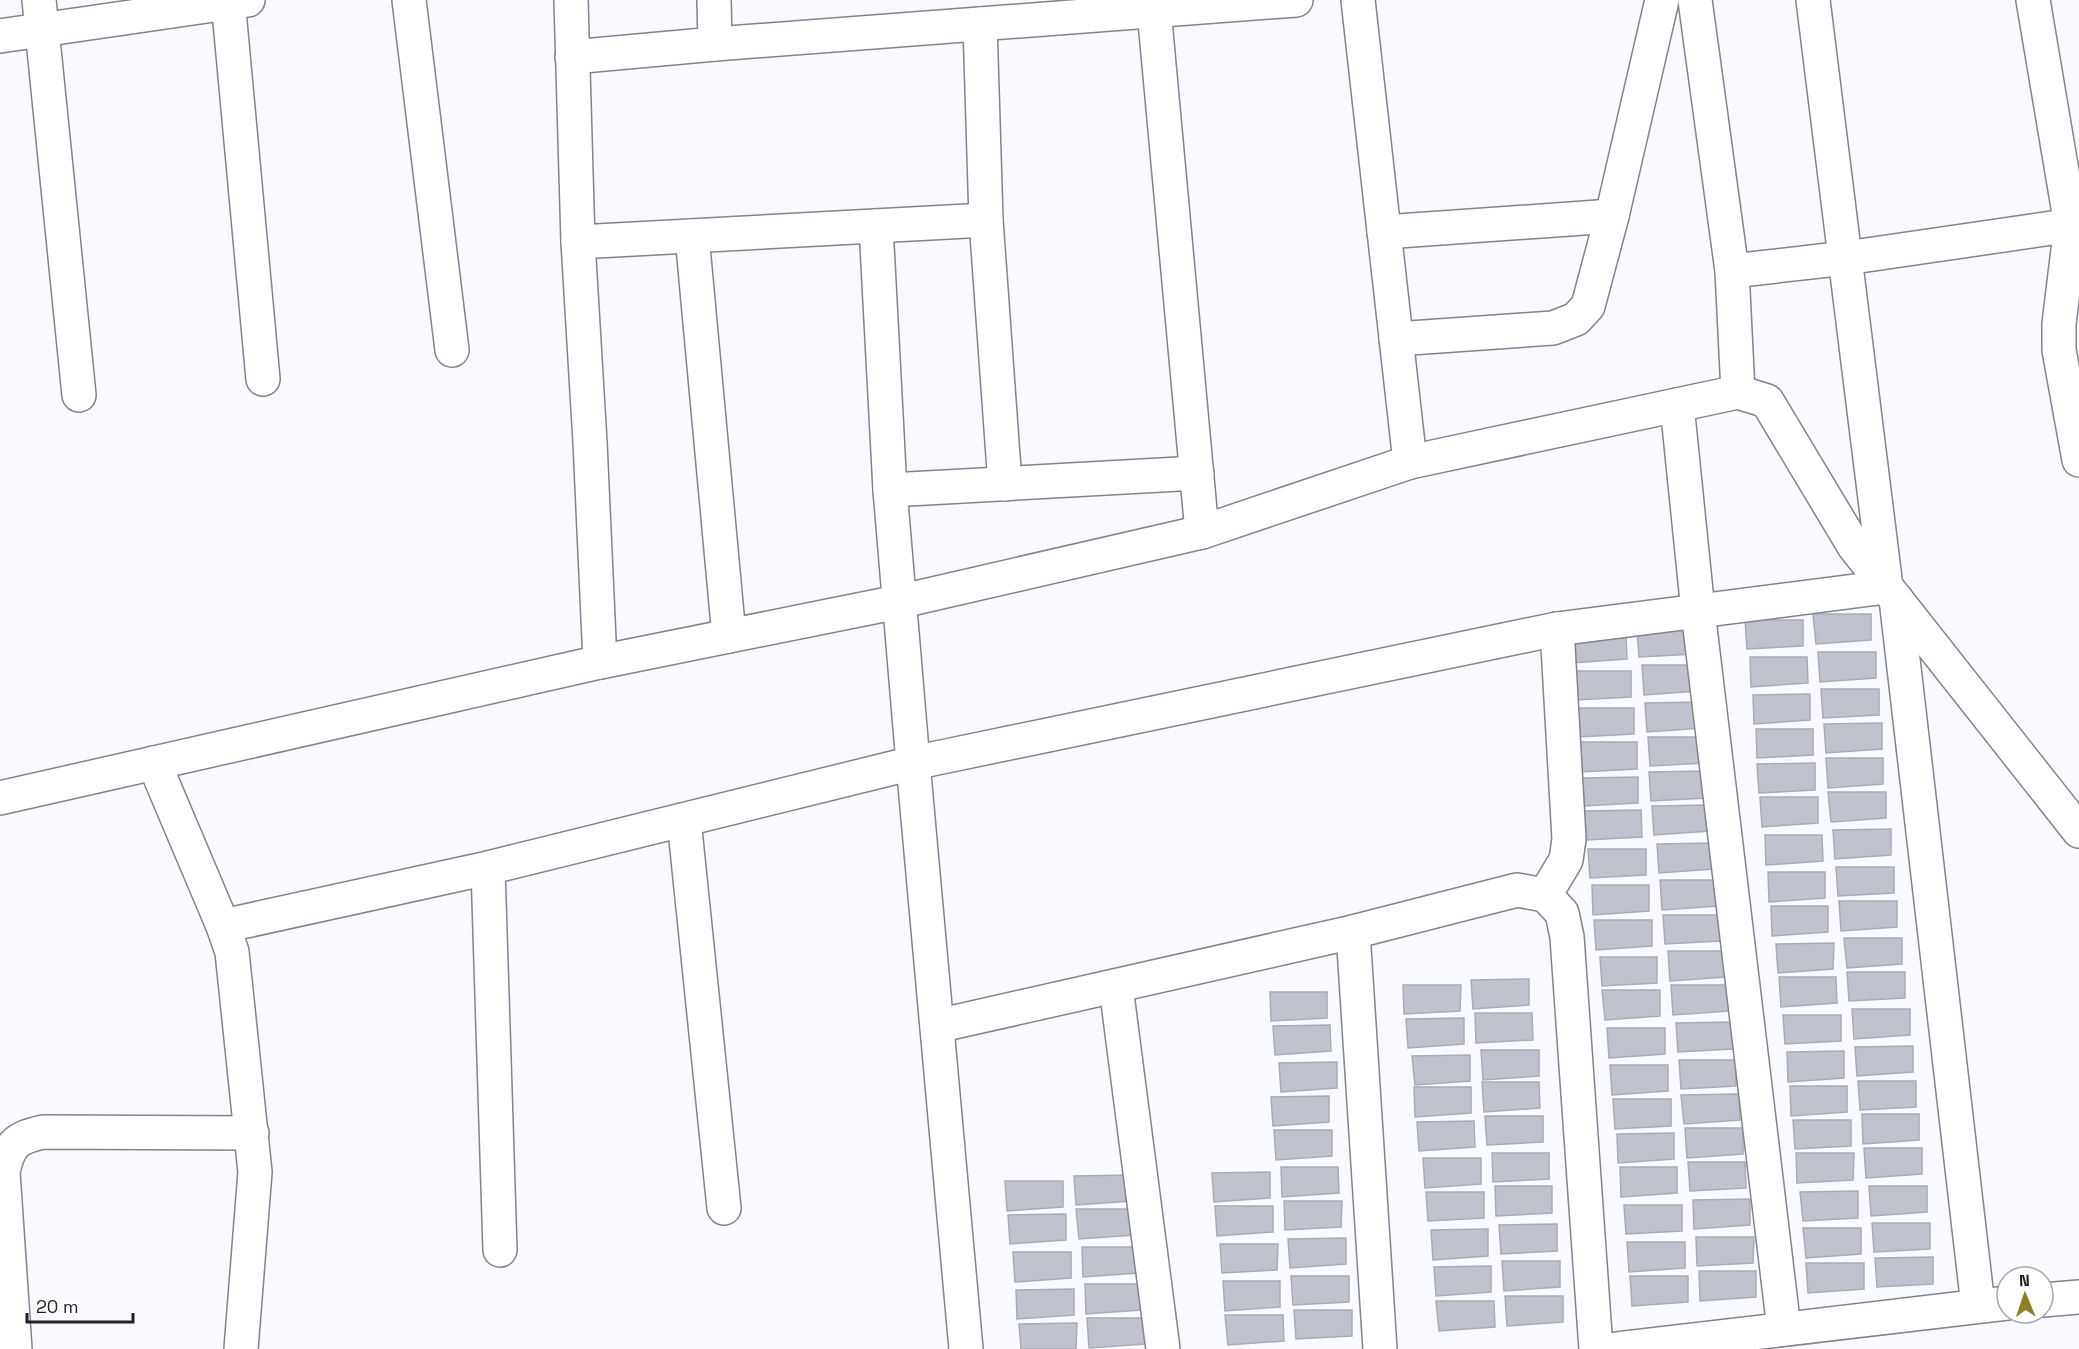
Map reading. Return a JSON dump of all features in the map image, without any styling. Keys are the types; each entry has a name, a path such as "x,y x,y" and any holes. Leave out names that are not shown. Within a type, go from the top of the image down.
{"street":[{"path":"409,0 452,350"},
{"path":"571,0 578,242 600,662"},
{"path":"714,0 715,44"},
{"path":"573,57 980,24 1056,9 1154,10 1296,0"},
{"path":"1358,0 1410,462"},
{"path":"1396,339 1553,328 1576,319 1588,306 1612,216 1662,0"},
{"path":"1695,0 1732,271 1738,392"},
{"path":"1617,1349 1715,1343 1784,1329 1993,1304 1891,593 1814,0"},
{"path":"2033,0 2075,224 2059,324 2059,350 2079,460"},
{"path":"0,36 41,15 235,1 263,379"},
{"path":"1154,10 1202,532"},
{"path":"41,15 79,395"},
{"path":"980,24 986,220 1005,484"},
{"path":"1384,232 1612,216"},
{"path":"578,242 986,220"},
{"path":"1732,271 1846,258 2075,224"},
{"path":"876,226 898,602 966,1349"},
{"path":"692,236 729,636"},
{"path":"0,798 600,662 898,602 1202,532 1410,462 1738,392 1767,401 1854,546 2079,831"},
{"path":"1677,405 1698,611 1784,1329"},
{"path":"891,490 1197,473"},
{"path":"224,926 489,868 913,763 1557,629 1698,611 1891,593"},
{"path":"1545,895 1566,860 1569,839 1557,629"},
{"path":"154,763 224,926 231,952 255,1172 241,1349"},
{"path":"684,820 724,1208"},
{"path":"489,868 500,1250"},
{"path":"937,1026 1353,932 1517,890 1545,895 1562,913 1567,937 1596,1349"},
{"path":"1353,932 1380,1349"},
{"path":"1116,987 1163,1349"},
{"path":"15,1349 3,1172 7,1153 23,1137 43,1132 252,1133"},
{"path":"2055,1299 2079,1297"}],"building":[{"path":"1813,614 1871,614 1871,640 1816,644"},
{"path":"1745,620 1803,620 1803,646 1747,649"},
{"path":"1695,627 1695,654 1639,657 1637,628"},
{"path":"1568,633 1626,633 1627,659 1571,663"},
{"path":"1818,652 1876,652 1876,678 1820,682"},
{"path":"1750,657 1807,657 1808,683 1751,687"},
{"path":"1642,665 1700,665 1699,691 1644,695"},
{"path":"1573,671 1631,671 1631,697 1575,700"},
{"path":"1821,689 1879,689 1879,715 1823,718"},
{"path":"1810,694 1810,720 1754,724 1753,695"},
{"path":"1702,702 1703,728 1647,732 1645,703"},
{"path":"1577,708 1634,708 1634,734 1578,737"},
{"path":"1882,723 1882,749 1826,753 1824,724"},
{"path":"1756,729 1813,729 1813,755 1757,758"},
{"path":"1648,737 1705,737 1706,763 1650,766"},
{"path":"1579,742 1637,742 1637,769 1581,772"},
{"path":"1826,758 1883,758 1883,784 1828,788"},
{"path":"1815,763 1815,790 1759,793 1757,764"},
{"path":"1707,771 1707,798 1651,801 1649,772"},
{"path":"1638,777 1638,803 1583,806 1581,778"},
{"path":"1828,792 1886,792 1886,818 1831,822"},
{"path":"1760,797 1818,797 1818,823 1762,827"},
{"path":"1710,805 1710,831 1654,835 1652,806"},
{"path":"1641,810 1642,837 1586,840 1583,811"},
{"path":"1891,829 1891,855 1835,859 1833,830"},
{"path":"1765,835 1822,835 1823,861 1766,865"},
{"path":"1715,843 1714,869 1659,873 1657,844"},
{"path":"1588,849 1646,849 1646,875 1590,878"},
{"path":"1836,867 1894,867 1894,893 1838,896"},
{"path":"1768,872 1825,872 1825,898 1769,902"},
{"path":"1660,880 1717,880 1718,906 1662,910"},
{"path":"1592,885 1649,885 1649,911 1593,915"},
{"path":"1839,901 1897,901 1897,927 1841,931"},
{"path":"1771,906 1828,906 1828,932 1772,936"},
{"path":"1663,915 1720,915 1721,941 1665,944"},
{"path":"1594,920 1652,920 1652,946 1596,950"},
{"path":"1844,938 1902,938 1902,964 1847,968"},
{"path":"1834,943 1833,969 1778,973 1776,944"},
{"path":"1668,951 1726,951 1726,977 1670,981"},
{"path":"1600,957 1657,957 1657,983 1602,986"},
{"path":"1847,972 1905,972 1905,998 1849,1001"},
{"path":"1779,977 1836,977 1837,1003 1781,1007"},
{"path":"1529,979 1529,1005 1473,1009 1471,980"},
{"path":"1403,985 1461,985 1460,1011 1404,1014"},
{"path":"1671,985 1729,985 1729,1011 1673,1015"},
{"path":"1602,990 1660,990 1660,1016 1605,1020"},
{"path":"1270,992 1327,992 1327,1018 1271,1021"},
{"path":"1852,1009 1910,1009 1910,1035 1854,1039"},
{"path":"1475,1013 1532,1013 1533,1040 1476,1043"},
{"path":"1783,1015 1841,1015 1841,1041 1785,1044"},
{"path":"1464,1018 1464,1044 1408,1048 1406,1019"},
{"path":"1733,1022 1733,1049 1678,1052 1676,1023"},
{"path":"1330,1025 1331,1051 1275,1055 1273,1026"},
{"path":"1607,1028 1665,1028 1665,1054 1609,1058"},
{"path":"1913,1046 1913,1072 1857,1076 1855,1047"},
{"path":"1481,1050 1539,1050 1539,1076 1483,1080"},
{"path":"1844,1051 1844,1078 1788,1082 1787,1052"},
{"path":"1470,1055 1470,1081 1415,1085 1412,1056"},
{"path":"1679,1060 1736,1060 1736,1086 1681,1089"},
{"path":"1337,1062 1337,1088 1281,1092 1279,1063"},
{"path":"1610,1065 1668,1065 1668,1091 1612,1095"},
{"path":"1858,1081 1916,1081 1916,1107 1860,1110"},
{"path":"1482,1082 1539,1082 1540,1108 1484,1112"},
{"path":"1790,1086 1847,1086 1847,1112 1791,1116"},
{"path":"1414,1087 1471,1087 1471,1113 1415,1117"},
{"path":"1739,1094 1740,1120 1684,1124 1681,1095"},
{"path":"1329,1096 1329,1122 1273,1126 1271,1097"},
{"path":"1613,1099 1671,1099 1671,1126 1615,1129"},
{"path":"1862,1114 1919,1114 1919,1140 1863,1144"},
{"path":"1485,1116 1543,1116 1543,1142 1487,1145"},
{"path":"1793,1120 1851,1120 1851,1146 1795,1149"},
{"path":"1474,1121 1475,1147 1419,1151 1417,1122"},
{"path":"1685,1128 1743,1128 1743,1154 1687,1158"},
{"path":"1274,1130 1332,1130 1332,1156 1276,1160"},
{"path":"1674,1133 1674,1159 1618,1163 1617,1134"},
{"path":"1864,1148 1922,1148 1922,1174 1866,1178"},
{"path":"1492,1153 1549,1153 1549,1179 1493,1182"},
{"path":"1796,1153 1854,1153 1853,1180 1797,1183"},
{"path":"1423,1158 1481,1158 1481,1184 1425,1188"},
{"path":"1688,1162 1745,1162 1746,1188 1690,1191"},
{"path":"1281,1167 1338,1167 1339,1193 1282,1197"},
{"path":"1620,1167 1677,1167 1677,1193 1621,1197"},
{"path":"1270,1172 1270,1198 1214,1202 1212,1173"},
{"path":"1131,1175 1132,1201 1076,1205 1074,1176"},
{"path":"1005,1181 1063,1181 1063,1207 1007,1211"},
{"path":"1495,1186 1552,1186 1552,1213 1496,1216"},
{"path":"1869,1186 1927,1186 1927,1212 1871,1216"},
{"path":"1858,1191 1858,1218 1803,1221 1800,1192"},
{"path":"1426,1192 1484,1192 1484,1218 1428,1221"},
{"path":"1750,1199 1750,1225 1694,1229 1693,1200"},
{"path":"1284,1201 1342,1201 1341,1227 1285,1230"},
{"path":"1624,1205 1682,1205 1682,1231 1626,1234"},
{"path":"1215,1206 1273,1206 1273,1232 1217,1236"},
{"path":"1076,1209 1134,1209 1135,1235 1079,1239"},
{"path":"1066,1214 1066,1240 1010,1244 1008,1215"},
{"path":"1872,1223 1930,1223 1930,1249 1874,1252"},
{"path":"1557,1224 1557,1251 1501,1254 1499,1225"},
{"path":"1803,1228 1861,1228 1861,1254 1806,1258"},
{"path":"1488,1229 1488,1256 1433,1260 1431,1230"},
{"path":"1696,1237 1754,1237 1753,1263 1697,1266"},
{"path":"1346,1238 1346,1264 1290,1268 1288,1239"},
{"path":"1627,1242 1685,1242 1685,1268 1629,1272"},
{"path":"1220,1244 1278,1244 1277,1270 1222,1273"},
{"path":"1082,1247 1139,1247 1139,1273 1083,1277"},
{"path":"1013,1252 1071,1252 1071,1278 1015,1282"},
{"path":"1933,1257 1933,1284 1877,1287 1875,1258"},
{"path":"1502,1261 1560,1261 1560,1287 1504,1291"},
{"path":"1806,1263 1864,1263 1864,1289 1808,1293"},
{"path":"1491,1266 1491,1292 1436,1296 1434,1267"},
{"path":"1699,1271 1756,1271 1756,1297 1700,1301"},
{"path":"1291,1276 1349,1276 1349,1302 1293,1305"},
{"path":"1630,1276 1688,1276 1688,1302 1632,1306"},
{"path":"1223,1281 1280,1281 1280,1307 1225,1311"},
{"path":"1085,1284 1142,1284 1142,1310 1086,1314"},
{"path":"1074,1289 1074,1315 1017,1319 1016,1290"},
{"path":"1505,1296 1563,1296 1563,1322 1507,1326"},
{"path":"1436,1301 1494,1301 1495,1327 1439,1331"},
{"path":"1294,1310 1352,1310 1352,1336 1296,1339"},
{"path":"1225,1315 1283,1315 1284,1341 1228,1345"},
{"path":"1087,1318 1145,1318 1145,1344 1089,1348"},
{"path":"1077,1323 1076,1349 1021,1349 1019,1324"}]}
